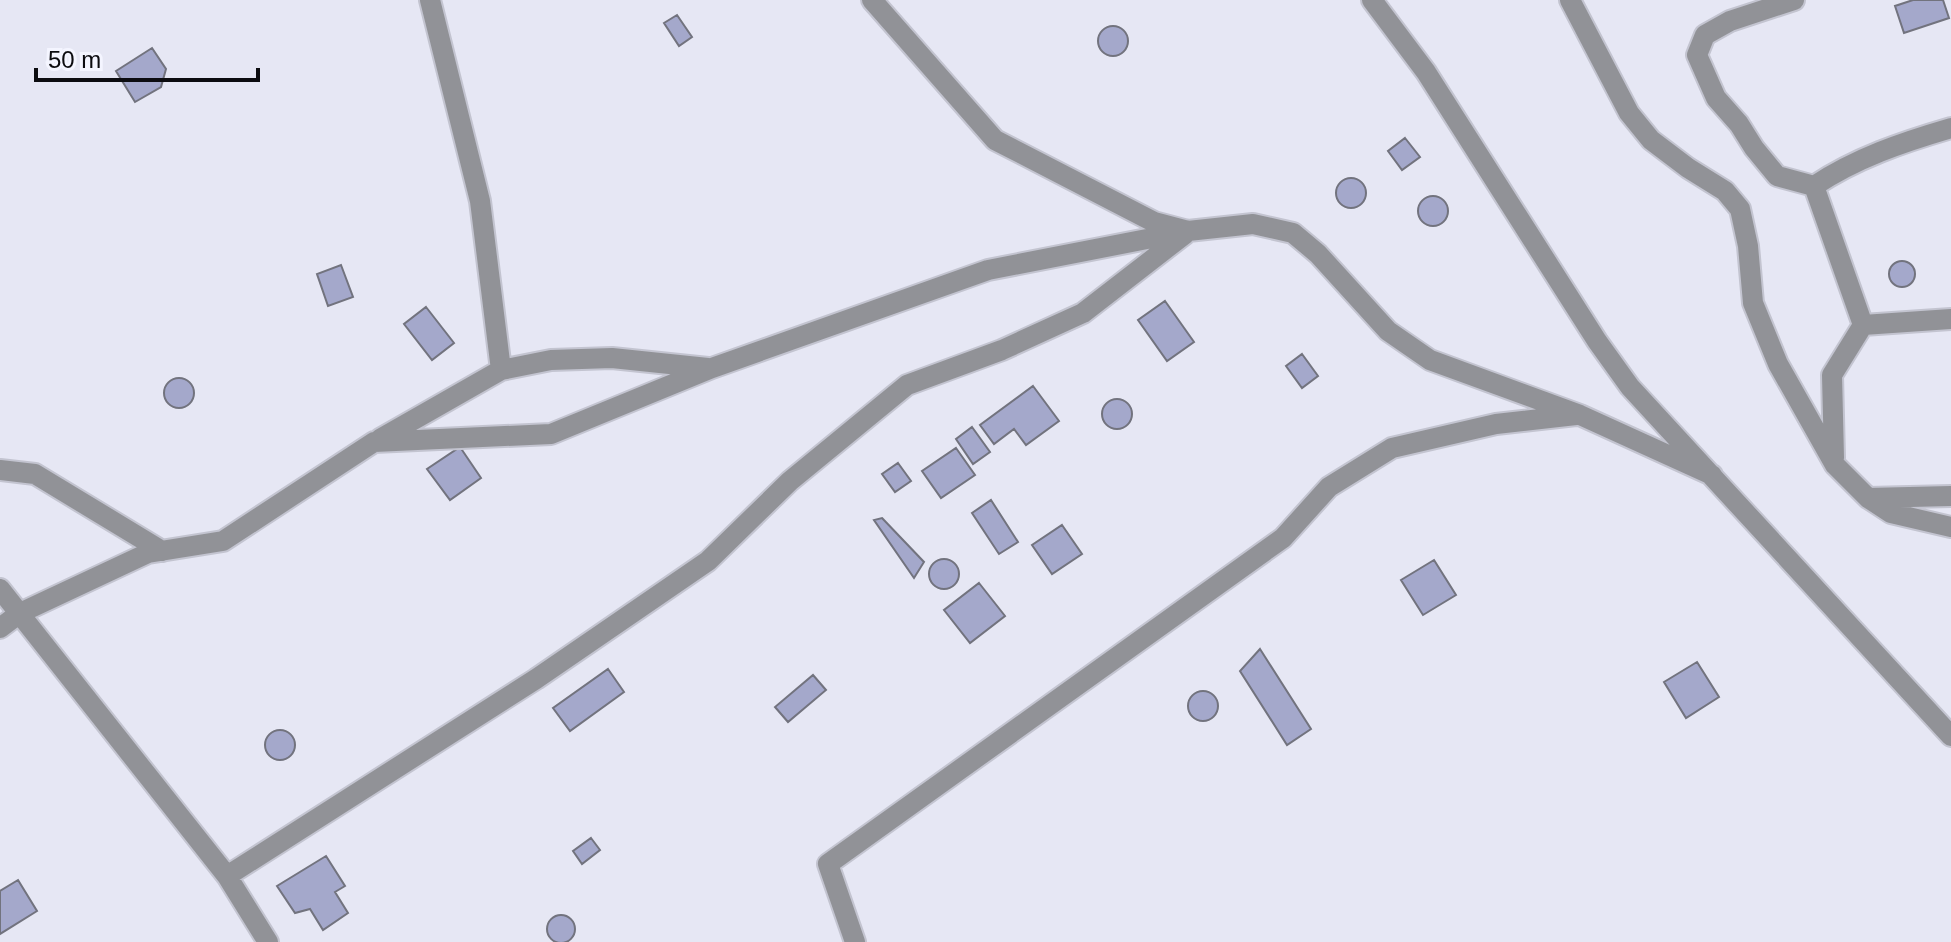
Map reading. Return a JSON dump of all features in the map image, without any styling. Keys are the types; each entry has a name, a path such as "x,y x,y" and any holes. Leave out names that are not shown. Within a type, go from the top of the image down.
{"street":[{"path":"430,0 480,201 501,370"},
{"path":"870,0 894,23 995,140 1154,222 1188,231"},
{"path":"1372,0 1426,72 1605,353 1630,387 1951,736"},
{"path":"1570,0 1629,113 1651,140 1725,191 1740,209 1748,246 1753,303 1778,364 1835,465 1868,498 1891,513 1951,527"},
{"path":"1794,0 1730,21 1705,35 1697,55 1716,98 1777,176 1814,186 1841,168 1951,128"},
{"path":"1814,186 1863,325"},
{"path":"374,442 551,434 712,368 988,270 1188,231 1253,224 1293,233 1318,254 1388,331 1430,360 1580,415 1712,475"},
{"path":"227,876 536,679 708,561 790,481 907,385 1002,350 1083,313 1188,231"},
{"path":"1863,325 1951,319"},
{"path":"1835,465 1832,375 1863,325"},
{"path":"0,628 20,613 148,553 223,541 374,442 501,370 551,360 612,358 712,368"},
{"path":"855,942 828,864 1283,538 1329,487 1392,448 1496,424 1580,415"},
{"path":"0,470 35,474 162,551"},
{"path":"1868,498 1951,496"},
{"path":"0,589 227,876 268,942"}],"building":[{"path":"1913,0 1943,0 1949,18 1904,33 1895,6"},
{"path":"677,15 692,37 679,46 664,23"},
{"path":"1113,26 1123,31 1128,41 1123,51 1113,56 1103,51 1098,41 1103,31"},
{"path":"152,48 166,69 161,87 135,102 116,71"},
{"path":"1405,138 1420,157 1402,170 1388,151"},
{"path":"1351,178 1357,179 1365,187 1365,199 1357,207 1351,208 1345,207 1337,199 1336,193 1337,187 1345,179"},
{"path":"1433,196 1439,197 1447,205 1447,217 1439,225 1433,226 1427,225 1419,217 1418,211 1419,205 1427,197"},
{"path":"1902,261 1911,265 1915,274 1911,283 1902,287 1893,283 1889,274 1893,265"},
{"path":"341,265 353,297 328,306 317,274"},
{"path":"1165,301 1194,342 1167,361 1138,320"},
{"path":"426,307 454,343 432,360 404,324"},
{"path":"1302,354 1318,376 1302,388 1286,366"},
{"path":"179,378 189,383 194,393 189,403 179,408 169,403 164,393 169,383"},
{"path":"1033,386 1059,421 1026,445 1014,429 994,444 980,425"},
{"path":"1117,399 1127,404 1132,414 1127,424 1117,429 1107,424 1102,414 1107,404"},
{"path":"972,427 990,452 973,464 956,439"},
{"path":"460,447 481,478 450,500 427,469"},
{"path":"956,448 975,475 941,498 922,471"},
{"path":"898,463 911,481 895,492 882,474"},
{"path":"991,500 1018,542 999,554 972,513"},
{"path":"882,518 924,562 914,578 874,520"},
{"path":"1062,525 1082,554 1052,574 1032,545"},
{"path":"944,559 950,560 958,568 958,580 950,588 944,589 938,588 930,580 929,574 930,568 938,560"},
{"path":"1434,560 1456,595 1423,615 1401,580"},
{"path":"979,583 1005,616 970,643 944,610"},
{"path":"1260,649 1311,729 1287,745 1240,671"},
{"path":"1697,662 1719,697 1686,718 1664,682"},
{"path":"608,669 624,692 570,731 553,708"},
{"path":"813,675 826,690 788,722 775,707"},
{"path":"1203,691 1213,696 1218,706 1213,716 1203,721 1193,716 1188,706 1193,696"},
{"path":"280,730 290,735 295,745 290,755 280,760 270,755 265,745 270,735"},
{"path":"591,838 600,850 582,864 573,851"},
{"path":"326,856 345,886 335,892 348,913 323,930 310,909 295,913 277,886"},
{"path":"18,880 37,911 0,934 0,891"},
{"path":"561,915 571,919 575,929 571,939 561,943 551,939 547,929 551,919"}]}
